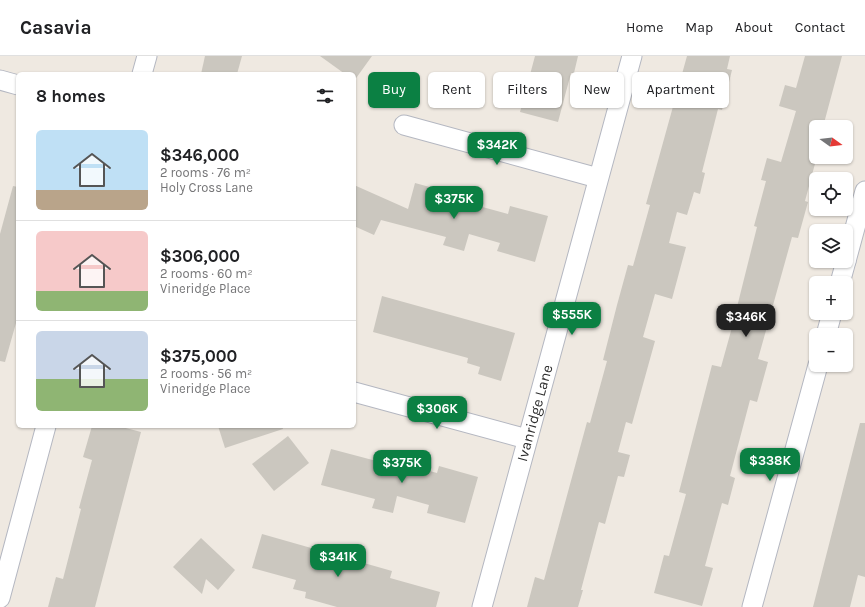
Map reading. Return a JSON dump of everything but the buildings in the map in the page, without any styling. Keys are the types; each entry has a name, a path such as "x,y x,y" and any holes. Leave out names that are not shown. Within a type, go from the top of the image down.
{"street":[{"path":"143,72 147,56"},
{"name":"Ivanridge Lane","path":"482,607 632,56"},
{"path":"0,80 16,84"},
{"path":"404,125 598,178"},
{"path":"853,235 865,191"},
{"path":"752,607 816,372"},
{"path":"356,393 527,438"},
{"path":"0,598 45,428"}]}
